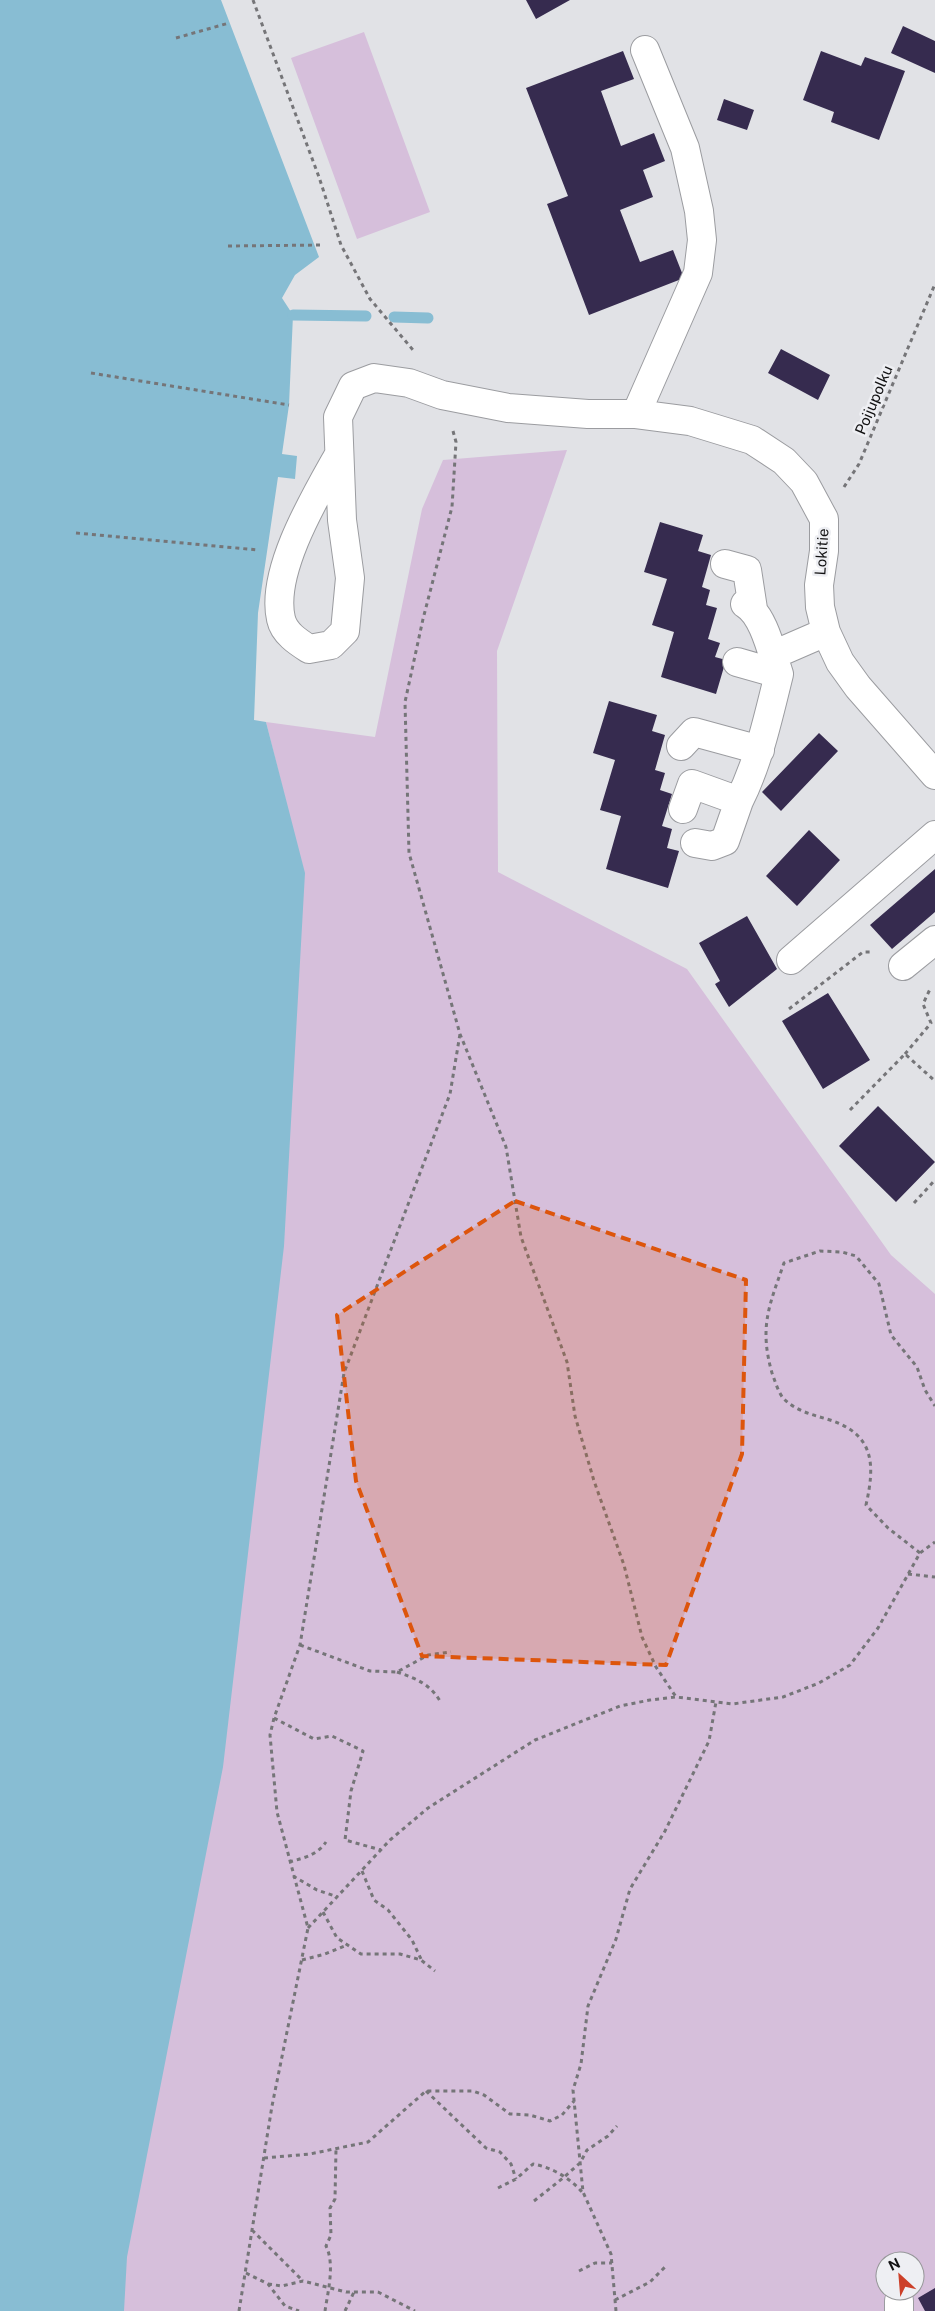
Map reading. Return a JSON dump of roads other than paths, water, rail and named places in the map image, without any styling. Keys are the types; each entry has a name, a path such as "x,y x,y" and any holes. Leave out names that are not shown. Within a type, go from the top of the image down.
{"street":[{"path":"636,414 698,273 702,240 699,211 685,148 645,50"},
{"name":"Lokitie","path":"338,456 302,523 288,558 280,594 281,620 293,640 309,649 331,645 345,631 350,578 342,520 338,456 338,417 353,386 374,378 409,383 442,395 508,408 588,414 636,414 690,421 752,440 784,461 804,482 824,519 824,551 819,585 820,607 826,632 840,662 858,687 935,775"},
{"path":"695,843 712,846 725,841 760,750 776,664 766,634 749,606 747,570 725,564"},
{"path":"737,662 776,664 826,632"},
{"path":"680,746 694,732 760,750"},
{"path":"683,809 692,784 739,801"},
{"path":"791,960 935,835"},
{"path":"904,966 935,940"}],"water":[{"path":"0,0 221,0 319,257 295,275 282,298 293,315 289,405 282,454 297,456 295,479 278,477 258,613 254,720 266,722 305,873 284,1246 223,1767 127,2257 124,2311 0,2311"}],"waterway":[{"path":"293,315 366,316"},
{"path":"394,317 428,318"}]}
